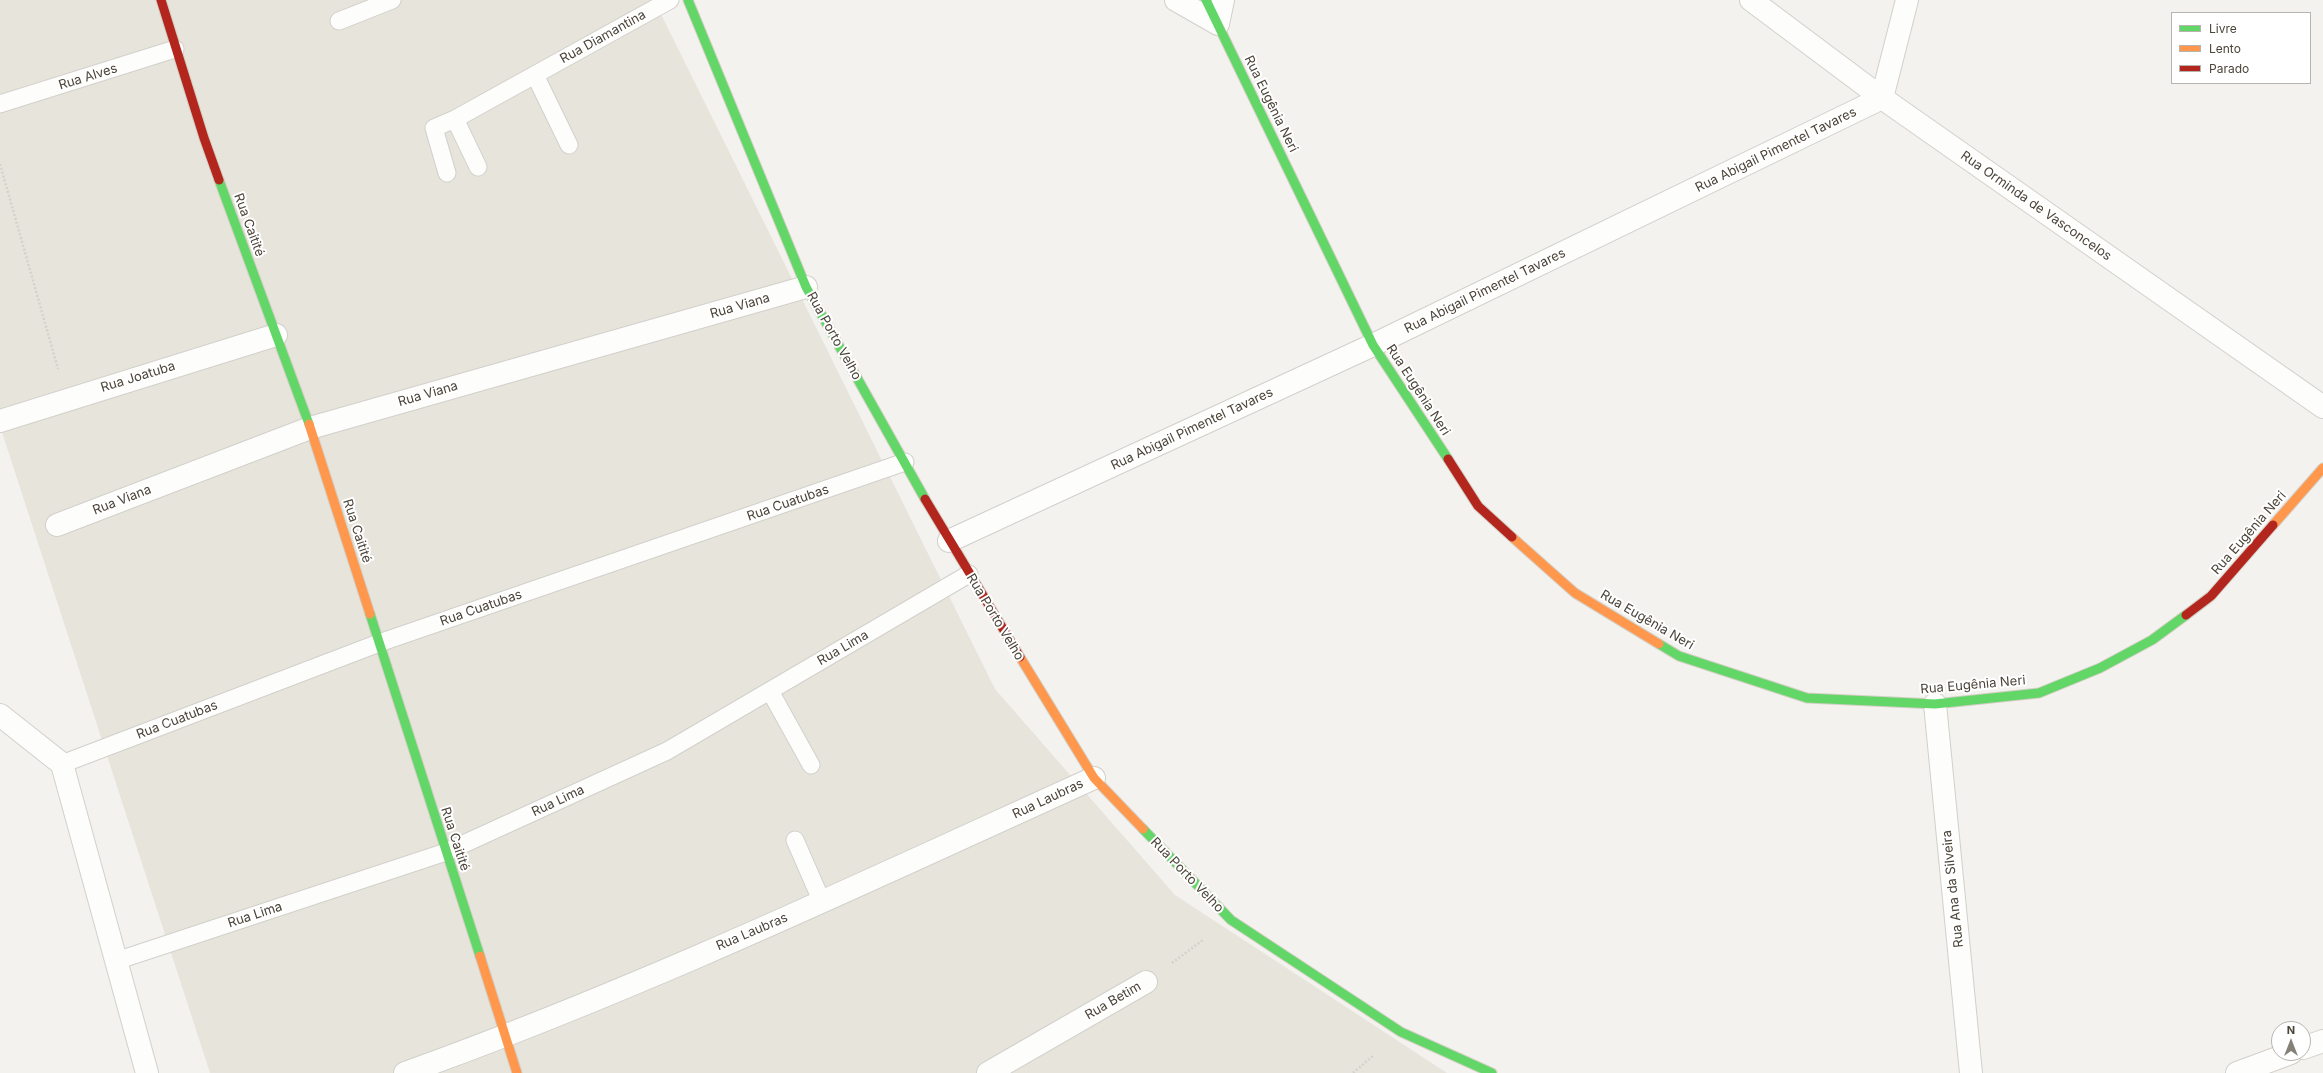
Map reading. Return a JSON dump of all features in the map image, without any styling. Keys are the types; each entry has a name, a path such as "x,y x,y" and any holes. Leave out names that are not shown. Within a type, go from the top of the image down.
{"street":[{"name":"Rua Caitité","path":"161,0 175,50 204,138 310,428 505,1037 518,1073"},
{"name":"Rua Porto Velho","path":"688,0 806,287 949,541 1094,778 1231,920 1401,1032 1492,1073"},
{"path":"1176,0 1218,24 1223,0"},
{"name":"Rua Eugênia Neri","path":"1206,0 1373,345 1478,506 1575,593 1679,656 1807,698 1934,704 2039,693 2100,668 2152,640 2212,596 2323,468"},
{"name":"Rua Orminda de Vasconcelos","path":"1751,0 1882,98 2323,407"},
{"path":"1882,98 1907,0"},
{"name":"Rua Abigail Pimentel Tavares","path":"949,541 1373,345 1882,98"},
{"name":"Rua Viana","path":"57,525 310,428 806,287"},
{"name":"Rua Joatuba","path":"0,421 276,335"},
{"name":"Rua Ana da Silveira","path":"1934,704 1971,1073"},
{"path":"0,715 62,764 147,1073"},
{"name":"Rua Laubras","path":"405,1073 505,1037 822,902 1094,778"},
{"name":"Rua Betim","path":"988,1073 1146,982"},
{"path":"2311,1045 2323,1041"},
{"path":"2237,1073 2271,1060"}],"lane":[{"path":"339,21 392,0"},
{"name":"Rua Diamantina","path":"446,173 434,128 455,119 670,0"},
{"name":"Rua Alves","path":"0,104 175,50"},
{"path":"535,75 569,145"},
{"path":"455,119 478,167"},
{"name":"Rua Cuatubas","path":"62,764 379,643 905,462"},
{"name":"Rua Lima","path":"116,961 446,852 667,751 969,574"},
{"path":"770,691 811,765"},
{"path":"795,840 822,902"}],"path":[{"path":"0,164 67,399"},
{"name":"Rua Betim","path":"1146,982 1231,920"}],"shaded area":[{"path":"0,0 654,0 995,689 1175,895 1447,1073 210,1073 0,426"}],"traffic: fast":[{"path":"688,0 806,287 925,499"},
{"path":"1206,0 1373,345 1448,459"},
{"path":"219,180 309,424"},
{"path":"370,614 480,956"},
{"path":"1659,644 1679,656 1807,698 1935,704 2039,693 2100,668 2152,640 2186,615"},
{"path":"1143,829 1231,920 1401,1032 1492,1073"}],"traffic: slow":[{"path":"309,424 370,614"},
{"path":"2273,525 2323,468"},
{"path":"1512,537 1575,593 1659,644"},
{"path":"1020,657 1094,778 1143,829"},
{"path":"480,956 517,1073"}],"traffic: jam":[{"path":"161,0 204,138 219,180"},
{"path":"1448,459 1478,506 1512,537"},
{"path":"925,499 1020,657"},
{"path":"2186,615 2211,596 2273,525"}]}
